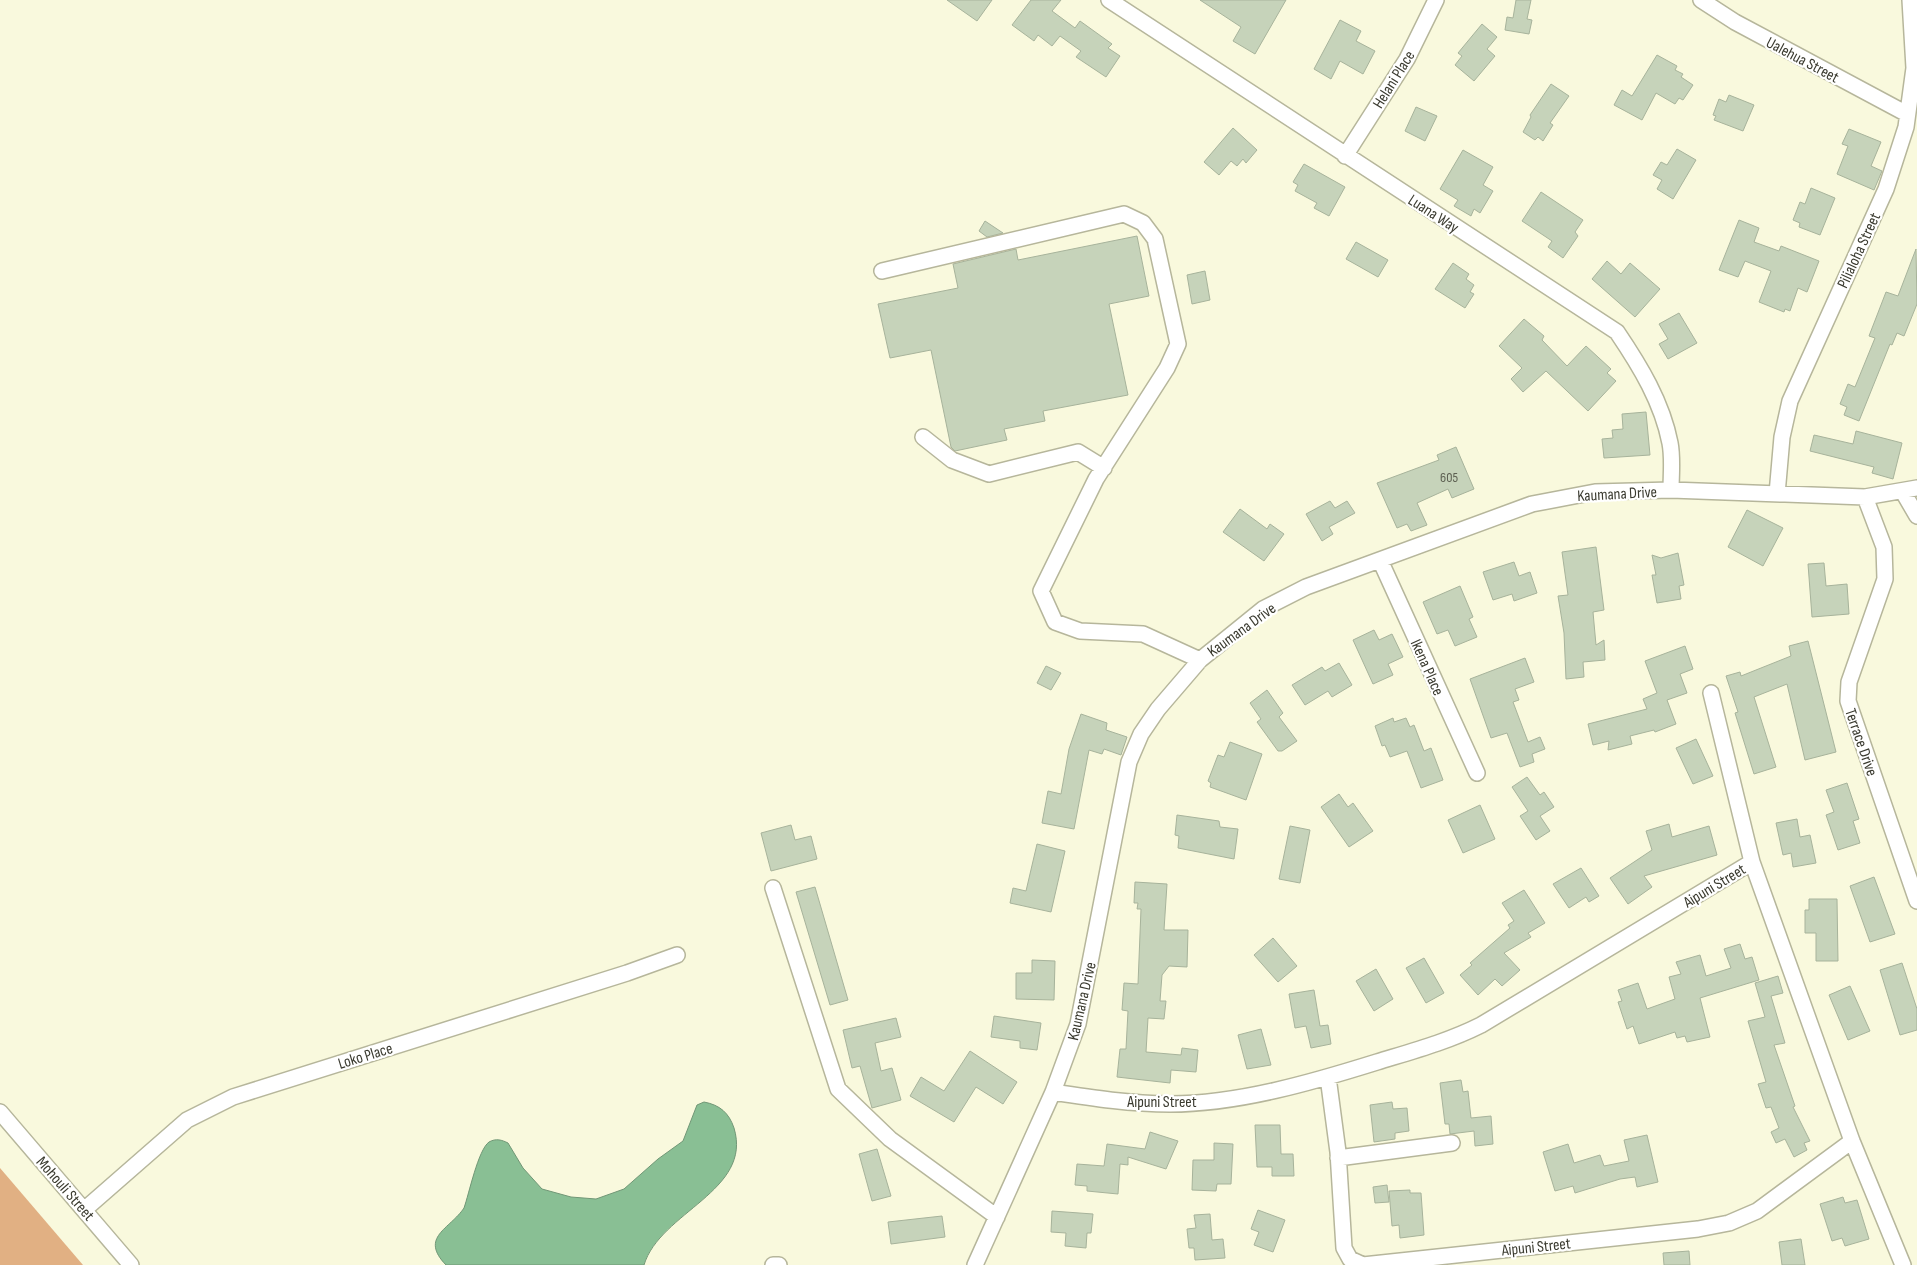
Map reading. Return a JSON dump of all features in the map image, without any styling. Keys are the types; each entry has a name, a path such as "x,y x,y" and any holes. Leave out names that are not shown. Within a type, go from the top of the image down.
{"street":[{"name":"Luana Way","path":"1109,0 1617,332 1640,367 1658,404 1670,444 1671,490"},
{"name":"Helani Place","path":"1345,156 1407,59 1436,0"},
{"name":"Ualehua Street","path":"1701,0 1735,22 1907,114"},
{"name":"Pilialoha Street","path":"1777,494 1782,437 1790,401 1886,189 1906,127 1914,68 1910,0"},
{"path":"882,271 1124,214 1143,224 1155,239 1178,344 1167,368 1104,468 1041,592 1055,622 1080,631 1143,634 1200,660"},
{"path":"924,437 952,460 989,474 1078,452 1104,468"},
{"name":"Kaumana Drive","path":"975,1265 1053,1092 1078,1024 1129,762 1141,734 1158,710 1200,660 1264,609 1306,587 1532,504 1594,492 1671,490 1865,497 1910,490"},
{"path":"1910,490 1917,516"},
{"name":"Terrace Drive","path":"1865,497 1884,547 1885,579 1849,682 1848,701 1917,901"},
{"name":"Ikena Place","path":"1380,560 1477,773"},
{"name":"Aipuni Street","path":"1711,693 1752,862 1852,1141 1903,1265"},
{"name":"Aipuni Street","path":"1053,1092 1093,1098 1172,1104 1221,1099 1277,1089 1328,1076 1454,1039 1474,1029 1752,862"},
{"path":"773,888 838,1089 890,1139 997,1217"},
{"name":"Loko Place","path":"84,1210 187,1120 233,1097 627,973 677,955"},
{"name":"Aipuni Street","path":"1328,1076 1338,1158 1344,1248 1347,1262 1363,1264 1688,1230 1729,1223 1757,1211 1852,1141"},
{"name":"Mohouli Street","path":"0,1112 131,1265"},
{"path":"1338,1158 1452,1143"},
{"path":"773,1265 779,1265"}],"shaded area":[{"path":"704,1102 715,1105 723,1110 734,1128 736,1150 730,1169 718,1185 667,1230 653,1246 644,1265 446,1265 438,1255 435,1247 436,1240 464,1208 481,1154 489,1142 499,1140 508,1143 523,1168 542,1189 571,1197 596,1199 624,1189 658,1159 683,1141 697,1105"},
{"path":"0,1168 83,1265 0,1265"}],"building":[{"path":"947,0 992,0 977,21"},
{"path":"1031,0 1061,0 1052,11 1075,28 1080,21 1112,44 1108,48 1120,56 1106,77 1076,57 1081,51 1060,36 1052,46 1038,35 1034,41 1012,25"},
{"path":"1200,0 1286,0 1255,54 1233,41 1241,27"},
{"path":"1516,0 1531,0 1527,19 1532,20 1529,34 1505,30 1507,17 1513,18"},
{"path":"1340,20 1361,31 1356,41 1375,51 1363,74 1340,61 1331,79 1314,69"},
{"path":"1482,24 1497,37 1487,49 1495,56 1474,81 1455,65 1462,56 1458,53"},
{"path":"1657,55 1677,66 1675,70 1683,74 1681,77 1693,85 1683,100 1679,98 1675,104 1656,93 1642,120 1614,105 1622,90 1632,96"},
{"path":"1551,84 1569,96 1550,123 1553,125 1543,141 1538,137 1535,140 1523,132 1531,117 1530,115"},
{"path":"1729,95 1754,105 1743,131 1714,120 1716,116 1713,115 1719,99 1726,102"},
{"path":"1416,107 1437,116 1425,141 1405,131"},
{"path":"1233,128 1257,150 1246,163 1243,159 1237,166 1231,161 1219,175 1204,162"},
{"path":"1849,129 1881,142 1871,166 1882,171 1874,190 1837,174 1848,146 1842,144"},
{"path":"1677,149 1696,160 1673,199 1657,189 1662,180 1653,175 1661,162 1667,165"},
{"path":"1463,150 1493,167 1483,185 1493,191 1480,213 1474,209 1471,216 1454,206 1458,200 1440,189"},
{"path":"1304,164 1345,187 1329,216 1314,208 1317,203 1295,191 1298,185 1293,182"},
{"path":"1811,188 1835,198 1820,235 1799,227 1800,223 1793,220 1800,202 1805,204"},
{"path":"1541,192 1583,220 1575,232 1578,236 1563,258 1548,247 1552,241 1522,221"},
{"path":"1739,220 1759,228 1754,242 1779,251 1781,246 1819,261 1807,292 1798,288 1790,311 1785,309 1784,312 1759,302 1771,271 1745,261 1738,277 1719,270"},
{"path":"985,221 1003,233 987,237 979,231"},
{"path":"1137,236 1149,296 1109,304 1128,395 1043,411 1045,421 1004,429 1007,440 955,451 951,447 931,350 890,358 878,304 958,288 953,264 1016,249 1018,260"},
{"path":"1356,242 1388,260 1378,277 1346,259"},
{"path":"1916,249 1917,304 1904,336 1897,333 1892,345 1890,344 1859,421 1844,415 1847,407 1840,404 1848,384 1855,387 1875,338 1869,336 1886,292 1898,296"},
{"path":"1607,261 1621,274 1630,263 1660,289 1635,317 1592,279"},
{"path":"1453,263 1469,274 1466,279 1474,285 1470,292 1474,294 1465,308 1435,289"},
{"path":"1205,271 1210,300 1192,304 1187,275"},
{"path":"1679,313 1697,343 1668,359 1659,344 1668,339 1659,324"},
{"path":"1524,319 1544,336 1542,340 1567,366 1586,346 1611,369 1607,373 1616,381 1588,411 1546,371 1523,392 1511,379 1522,368 1499,346"},
{"path":"1646,412 1650,455 1604,458 1602,439 1613,438 1612,430 1623,429 1622,414"},
{"path":"1856,431 1902,443 1893,479 1872,473 1874,467 1810,451 1814,435 1853,444"},
{"path":"1456,447 1474,489 1452,498 1448,489 1417,503 1427,525 1411,531 1407,524 1397,528 1377,483 1439,460 1437,455"},
{"path":"1330,501 1335,508 1347,501 1355,513 1329,527 1333,534 1322,541 1306,514"},
{"path":"1240,509 1267,529 1270,524 1284,534 1264,561 1223,532"},
{"path":"1747,510 1783,528 1763,566 1728,547"},
{"path":"1596,547 1604,610 1593,612 1596,645 1604,640 1605,660 1583,662 1584,677 1566,679 1564,633 1558,596 1568,595 1562,552"},
{"path":"1678,553 1684,585 1679,586 1681,599 1657,603 1652,575 1656,575 1652,555 1661,558"},
{"path":"1514,562 1519,576 1530,572 1537,593 1514,601 1512,594 1493,600 1483,572"},
{"path":"1824,563 1826,586 1847,584 1849,614 1812,617 1808,564"},
{"path":"1460,586 1473,617 1469,619 1477,637 1455,646 1448,630 1437,634 1423,602"},
{"path":"1374,630 1379,640 1392,634 1403,657 1388,664 1393,675 1373,684 1353,640"},
{"path":"1808,641 1836,752 1805,760 1787,684 1754,697 1776,767 1754,774 1735,713 1738,712 1726,676 1740,672 1741,676 1791,656 1789,646"},
{"path":"1685,646 1693,669 1680,674 1687,693 1667,700 1676,724 1655,732 1654,730 1630,736 1632,744 1608,750 1609,741 1593,745 1588,724 1647,709 1643,699 1657,693 1645,661"},
{"path":"1525,658 1534,682 1515,689 1519,700 1513,702 1528,742 1540,737 1545,749 1532,754 1534,762 1520,767 1507,733 1491,738 1470,679"},
{"path":"1339,663 1352,685 1332,697 1328,691 1305,705 1292,685 1322,667 1325,671"},
{"path":"1046,666 1061,673 1051,690 1037,683"},
{"path":"1267,690 1283,713 1279,717 1297,741 1282,751 1278,751 1257,722 1261,719 1250,703"},
{"path":"1081,714 1107,723 1106,730 1127,737 1121,755 1104,749 1102,754 1089,750 1074,829 1042,823 1048,791 1061,794 1069,749"},
{"path":"1393,718 1394,722 1406,718 1410,727 1414,725 1424,751 1431,748 1443,780 1421,788 1407,751 1390,757 1385,745 1382,746 1375,726"},
{"path":"1696,739 1713,776 1693,784 1676,748"},
{"path":"1230,742 1262,754 1246,800 1210,787 1211,783 1208,781 1218,755 1224,757"},
{"path":"1527,777 1540,795 1544,792 1554,807 1540,816 1550,831 1536,840 1520,816 1528,811 1512,787"},
{"path":"1847,783 1859,819 1853,821 1860,843 1838,850 1826,815 1834,812 1826,790"},
{"path":"1339,794 1348,807 1353,803 1373,831 1349,847 1321,807"},
{"path":"1480,805 1495,839 1463,853 1448,820"},
{"path":"1177,815 1219,821 1220,827 1238,829 1234,859 1178,848 1179,836 1175,835"},
{"path":"1797,819 1800,837 1810,835 1816,863 1793,867 1791,853 1783,855 1776,823"},
{"path":"1669,824 1672,837 1709,826 1717,855 1644,876 1652,887 1628,904 1610,878 1652,850 1646,831"},
{"path":"791,825 795,840 811,836 817,859 771,871 761,833"},
{"path":"1290,826 1310,830 1300,883 1279,879"},
{"path":"1037,844 1065,851 1051,912 1010,903 1013,888 1026,891"},
{"path":"1581,868 1599,896 1589,902 1586,897 1569,908 1553,884"},
{"path":"1874,877 1895,934 1870,942 1850,886"},
{"path":"1135,882 1167,884 1164,930 1188,930 1187,967 1169,966 1162,975 1160,1001 1166,1001 1164,1019 1148,1018 1146,1052 1181,1055 1182,1048 1198,1050 1196,1072 1171,1070 1170,1083 1117,1077 1120,1049 1126,1049 1128,1011 1122,1010 1124,983 1138,984 1141,909 1137,909 1138,903 1134,903"},
{"path":"815,887 848,1000 830,1005 796,892"},
{"path":"1524,890 1545,923 1528,933 1531,937 1504,953 1520,970 1502,986 1495,979 1478,995 1460,975 1472,965 1470,963 1510,928 1508,925 1514,921 1502,903"},
{"path":"1809,899 1837,899 1838,961 1816,961 1816,933 1805,933 1805,910 1809,910"},
{"path":"1273,938 1297,966 1278,982 1254,955"},
{"path":"1740,944 1745,959 1752,957 1759,980 1700,998 1710,1037 1687,1042 1685,1036 1677,1038 1675,1032 1639,1044 1633,1026 1627,1029 1618,1002 1622,1001 1618,990 1638,983 1647,1009 1675,999 1669,977 1681,974 1676,962 1700,955 1706,976 1731,968 1724,949"},
{"path":"1424,958 1444,993 1426,1003 1406,968"},
{"path":"1032,960 1055,961 1054,1000 1016,999 1016,973 1032,973"},
{"path":"1902,963 1917,1009 1917,1030 1900,1035 1880,970"},
{"path":"1376,969 1393,999 1374,1011 1356,981"},
{"path":"1778,976 1783,993 1771,996 1785,1043 1774,1045 1795,1106 1793,1107 1810,1141 1804,1143 1807,1150 1794,1157 1785,1139 1776,1143 1771,1132 1779,1128 1771,1107 1766,1108 1758,1084 1766,1082 1748,1021 1765,1017 1755,983"},
{"path":"1850,986 1870,1031 1848,1040 1829,995"},
{"path":"1314,990 1320,1026 1328,1025 1331,1044 1311,1048 1306,1026 1295,1028 1289,994"},
{"path":"994,1016 1041,1023 1037,1050 1020,1048 1020,1041 991,1037"},
{"path":"896,1018 901,1037 875,1043 881,1071 892,1068 901,1100 872,1108 860,1066 852,1068 843,1030"},
{"path":"1261,1029 1271,1065 1247,1069 1238,1035"},
{"path":"970,1051 1017,1082 1003,1104 976,1087 954,1122 910,1096 921,1077 944,1091"},
{"path":"1461,1080 1463,1092 1468,1091 1471,1118 1491,1116 1493,1144 1475,1146 1474,1131 1450,1134 1449,1124 1445,1124 1440,1083"},
{"path":"1392,1102 1393,1109 1407,1108 1409,1131 1395,1133 1395,1139 1374,1142 1370,1105"},
{"path":"1255,1125 1280,1125 1281,1154 1293,1154 1294,1176 1272,1176 1272,1167 1257,1167"},
{"path":"1150,1132 1178,1141 1166,1169 1128,1157 1128,1165 1120,1164 1118,1194 1087,1191 1087,1186 1075,1185 1077,1164 1104,1166 1107,1144 1145,1149"},
{"path":"1647,1135 1658,1182 1637,1187 1635,1177 1620,1179 1575,1193 1573,1186 1555,1191 1543,1152 1568,1144 1574,1163 1600,1155 1604,1166 1629,1161 1624,1140"},
{"path":"1214,1143 1233,1144 1231,1184 1217,1184 1216,1191 1192,1190 1193,1160 1214,1160"},
{"path":"877,1149 891,1196 872,1201 859,1154"},
{"path":"1387,1185 1389,1202 1375,1203 1373,1187"},
{"path":"1410,1190 1410,1193 1421,1193 1424,1235 1400,1238 1399,1225 1392,1226 1389,1191"},
{"path":"1843,1197 1845,1203 1857,1200 1869,1239 1845,1246 1842,1238 1832,1241 1820,1204"},
{"path":"1258,1210 1285,1220 1273,1252 1254,1245 1259,1232 1251,1229"},
{"path":"1052,1211 1093,1214 1091,1233 1087,1233 1086,1248 1065,1246 1066,1233 1051,1232"},
{"path":"1210,1214 1212,1240 1223,1239 1225,1258 1195,1260 1194,1248 1189,1248 1187,1229 1196,1228 1194,1215"},
{"path":"942,1216 945,1237 891,1244 888,1222"},
{"path":"1801,1239 1805,1265 1782,1265 1779,1242"},
{"path":"1689,1251 1690,1265 1664,1265 1663,1253"}]}
